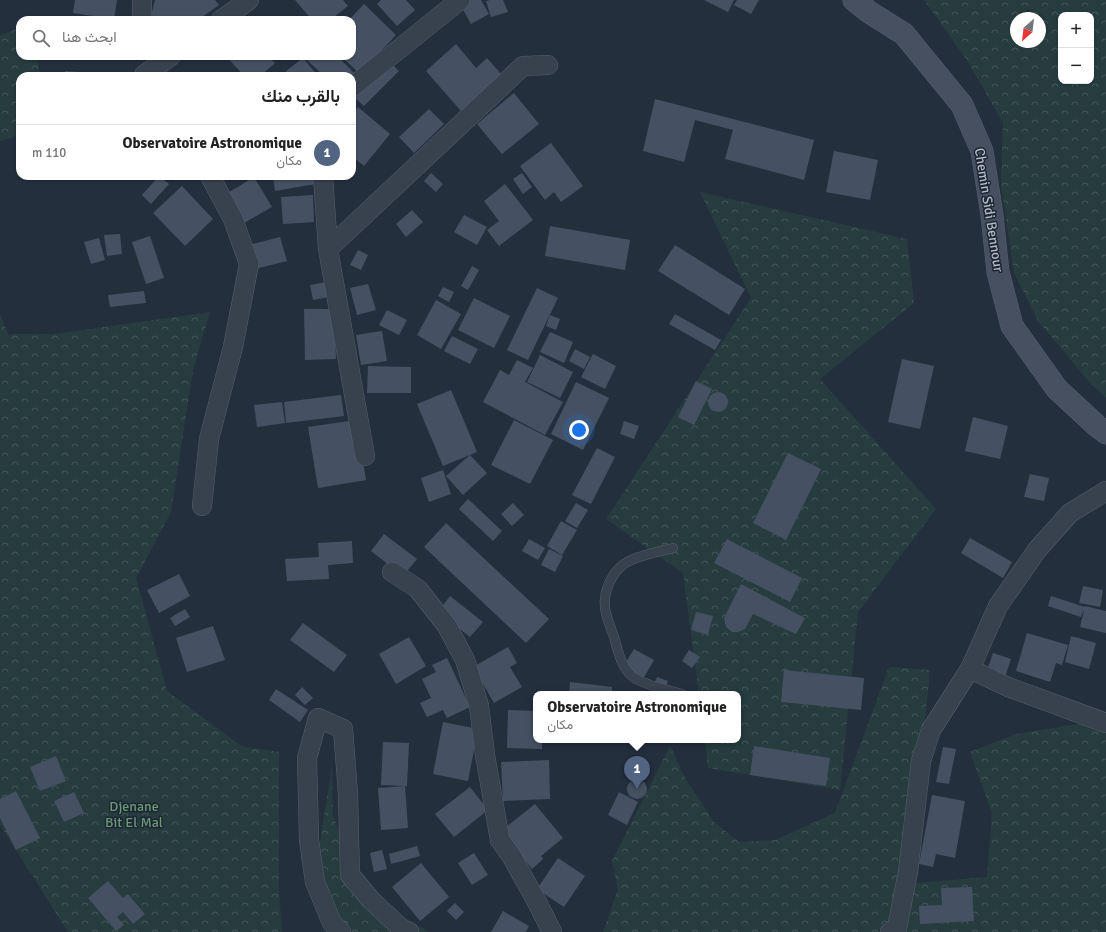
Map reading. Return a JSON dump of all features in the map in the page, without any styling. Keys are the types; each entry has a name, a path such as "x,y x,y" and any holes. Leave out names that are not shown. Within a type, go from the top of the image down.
{"street":[{"path":"142,0 142,16"},
{"path":"226,16 248,0"},
{"path":"356,84 460,0"},
{"name":"Chemin Sidi Bennour","path":"854,0 869,12 904,34 962,105 982,151 992,215 998,272 1012,326 1057,389 1106,433"},
{"path":"143,60 144,72"},
{"path":"149,72 166,60"},
{"path":"328,249 523,66 548,65"},
{"path":"202,506 209,439 233,347 249,264 233,219 212,180"},
{"path":"322,180 328,249 365,456"},
{"path":"890,932 896,928 908,872 923,755 931,730 970,669 998,606 1037,550 1070,513 1106,491"},
{"path":"392,572 418,589 447,626 465,660 479,706 485,755 500,840 512,857 552,932"},
{"path":"970,669 1008,687 1106,722"},
{"path":"341,932 332,923 315,882 309,840 306,758 318,718 342,729 348,794 350,875 371,900 402,929 409,932"}],"lane":[{"path":"672,691 640,681 629,673 622,662 605,608 608,586 620,567 629,561 673,548"}],"green space":[{"path":"924,0 1106,0 1106,398 1090,383 1038,321 1014,273 1001,185 1003,123 968,62"},
{"path":"16,29 16,60 38,60 39,72 16,72 16,136 0,141 0,35"},
{"path":"700,192 907,239 914,303 820,379 936,509 858,612 840,790 708,768 705,743 741,743 741,691 699,691 683,573 606,519 751,298"},
{"name":"Djenane Bit El Mal","path":"210,312 193,370 171,512 136,578 167,691 241,746 279,752 279,892 282,932 68,932 0,825 0,315 8,334 54,334"},
{"path":"889,667 930,670 907,884 987,877 992,813 970,752 1016,734 1084,723 1106,733 1106,932 603,932 618,889 612,861 670,746 685,778 714,822 739,842 775,840 835,813"},
{"path":"332,766 333,816 352,861 392,910 429,932 348,932 339,924 317,860"}],"building":[{"path":"75,0 117,0 114,16 94,16 73,13"},
{"path":"155,0 215,0 219,5 204,16 151,16"},
{"path":"295,0 343,0 348,6 335,16 309,16"},
{"path":"381,0 406,0 415,10 397,26 377,4"},
{"path":"468,0 481,0 489,14 471,24 460,4"},
{"path":"503,0 508,12 491,17 486,1"},
{"path":"704,0 734,0 728,12"},
{"path":"737,0 759,0 751,14 734,5"},
{"path":"364,4 396,35 377,55 362,76 345,60 356,60 356,16 353,16"},
{"path":"456,44 476,68 487,58 502,75 461,111 426,71"},
{"path":"230,60 272,60 275,63 265,72 240,72"},
{"path":"300,60 305,60 315,72 287,72 286,71"},
{"path":"307,60 341,60 353,72 320,72"},
{"path":"390,62 399,71 364,106 356,99 356,95"},
{"path":"514,93 539,124 502,154 477,124"},
{"path":"655,99 814,140 804,180 725,159 733,130 695,120 684,162 643,151"},
{"path":"358,107 390,134 364,166 356,159 356,109"},
{"path":"429,109 444,124 414,153 399,137"},
{"path":"551,143 583,186 561,202 554,192 545,200 520,166"},
{"path":"834,151 878,160 870,200 826,192"},
{"path":"431,173 443,184 436,192 424,181"},
{"path":"522,173 532,187 523,194 513,179"},
{"path":"155,180 164,180 169,184 151,204 142,195"},
{"path":"249,180 256,180 272,207 244,223 226,194"},
{"path":"274,180 314,180 315,184 275,191"},
{"path":"505,184 533,220 499,246 487,230 499,221 484,201"},
{"path":"182,186 213,219 185,246 153,213"},
{"path":"313,195 314,222 283,224 281,197"},
{"path":"412,210 423,222 406,237 396,224"},
{"path":"464,215 487,227 477,245 454,232"},
{"path":"550,226 630,240 625,270 545,256"},
{"path":"120,234 122,254 107,256 104,235"},
{"path":"150,236 164,278 146,284 132,242"},
{"path":"280,237 287,261 255,269 249,245"},
{"path":"99,238 105,260 91,264 84,242"},
{"path":"675,245 745,289 729,315 658,271"},
{"path":"358,250 368,255 361,270 350,265"},
{"path":"472,266 479,270 468,290 461,286"},
{"path":"326,282 329,297 313,300 310,285"},
{"path":"368,284 376,310 357,315 350,288"},
{"path":"443,287 454,292 449,302 438,296"},
{"path":"537,288 558,298 528,360 507,350"},
{"path":"144,291 146,303 110,307 108,295"},
{"path":"474,298 510,316 494,348 458,330"},
{"path":"436,300 461,314 441,349 417,335"},
{"path":"304,309 334,309 336,359 305,360"},
{"path":"387,310 407,320 399,335 379,325"},
{"path":"675,314 721,340 715,350 669,324"},
{"path":"550,315 560,319 556,330 546,326"},
{"path":"382,331 387,361 361,365 356,335"},
{"path":"550,332 573,342 564,363 540,352"},
{"path":"452,336 478,349 470,364 444,351"},
{"path":"575,349 590,357 584,369 569,361"},
{"path":"593,354 616,366 605,389 581,377"},
{"path":"540,355 573,372 560,398 527,382"},
{"path":"902,359 934,366 920,429 888,422"},
{"path":"517,360 533,368 525,382 563,402 545,435 483,402 500,370 509,375"},
{"path":"368,366 411,367 411,393 367,393"},
{"path":"696,381 712,389 694,425 678,417"},
{"path":"576,382 609,398 583,450 551,434"},
{"path":"451,390 477,452 443,466 417,404"},
{"path":"718,392 725,395 728,402 725,409 718,412 711,409 708,402 711,395"},
{"path":"341,395 344,416 286,423 284,402"},
{"path":"282,402 285,423 257,427 254,405"},
{"path":"973,417 1008,426 1000,459 965,451"},
{"path":"356,420 366,480 318,488 308,427"},
{"path":"514,420 553,440 530,484 491,465"},
{"path":"624,421 639,426 634,439 620,434"},
{"path":"597,448 615,457 591,504 572,495"},
{"path":"788,453 821,469 786,540 753,523"},
{"path":"470,455 487,473 463,495 446,476"},
{"path":"443,470 451,494 429,502 421,478"},
{"path":"1030,474 1049,478 1044,501 1024,497"},
{"path":"468,499 502,531 493,541 459,509"},
{"path":"513,503 524,515 512,526 501,514"},
{"path":"576,503 588,510 577,528 565,521"},
{"path":"561,521 577,530 562,555 547,546"},
{"path":"446,523 549,619 526,643 424,547"},
{"path":"384,534 417,559 403,576 371,551"},
{"path":"970,538 1012,562 1003,578 961,553"},
{"path":"529,539 545,548 538,560 522,551"},
{"path":"727,539 802,578 790,602 714,563"},
{"path":"352,541 353,563 328,565 329,579 287,581 285,559 319,557 318,543"},
{"path":"549,549 563,556 555,572 541,565"},
{"path":"179,574 190,596 159,613 147,590"},
{"path":"741,584 805,618 796,634 753,614 745,629 738,632 732,632 726,627 724,618"},
{"path":"1083,586 1103,590 1100,607 1079,603"},
{"path":"450,596 483,622 470,637 438,612"},
{"path":"1051,596 1085,607 1081,617 1048,606"},
{"path":"1085,606 1106,611 1106,633 1080,627"},
{"path":"185,609 190,617 175,626 170,618"},
{"path":"696,612 713,616 708,635 691,630"},
{"path":"303,623 347,655 334,672 290,640"},
{"path":"213,626 225,660 187,672 176,638"},
{"path":"1027,633 1068,645 1062,665 1056,663 1050,682 1016,671"},
{"path":"1071,636 1096,643 1089,669 1065,662"},
{"path":"409,637 426,666 396,684 379,654"},
{"path":"508,647 517,663 510,667 522,687 494,703 473,667"},
{"path":"634,649 654,660 643,679 623,667"},
{"path":"689,650 700,657 692,668 682,661"},
{"path":"993,653 1011,659 1005,677 987,671"},
{"path":"447,658 470,707 447,718 443,710 427,717 420,703 431,698 422,679 436,672 432,665"},
{"path":"784,670 864,678 861,710 781,702"},
{"path":"657,677 668,681 664,691 656,691 652,689"},
{"path":"570,682 612,687 612,691 569,691"},
{"path":"302,687 313,698 305,705 295,695"},
{"path":"276,689 308,710 300,722 269,700"},
{"path":"508,710 533,711 533,743 542,743 542,749 507,748"},
{"path":"443,722 478,729 468,781 433,774"},
{"path":"383,742 409,743 407,786 381,785"},
{"path":"754,746 830,758 826,786 750,775"},
{"path":"943,747 956,749 949,784 936,782"},
{"path":"56,756 66,781 40,791 30,767"},
{"path":"549,760 550,799 503,801 501,762"},
{"path":"637,779 644,782 647,789 644,796 637,799 630,796 627,789 630,782"},
{"path":"405,786 408,828 381,830 378,788"},
{"path":"470,787 488,810 454,837 435,814"},
{"path":"16,791 40,838 16,850 0,818 0,799"},
{"path":"74,792 84,813 64,822 54,801"},
{"path":"619,792 638,802 627,825 608,815"},
{"path":"932,795 965,801 955,858 936,854 933,867 919,864"},
{"path":"535,804 563,838 541,856 543,859 532,869 501,831"},
{"path":"417,846 420,856 391,864 389,854"},
{"path":"382,850 387,869 374,872 370,853"},
{"path":"474,853 488,875 472,885 458,863"},
{"path":"558,858 585,876 564,907 537,889"},
{"path":"421,863 449,897 420,921 392,887"},
{"path":"108,881 123,898 128,894 145,914 133,924 123,912 117,917 124,925 116,931 88,898"},
{"path":"972,887 974,921 920,924 919,906 942,905 941,888"},
{"path":"455,903 464,912 456,920 447,911"},
{"path":"503,911 529,926 526,932 491,932"}],"place":[{"name":"Observatoire Astronomique","path":"637,789"}]}
